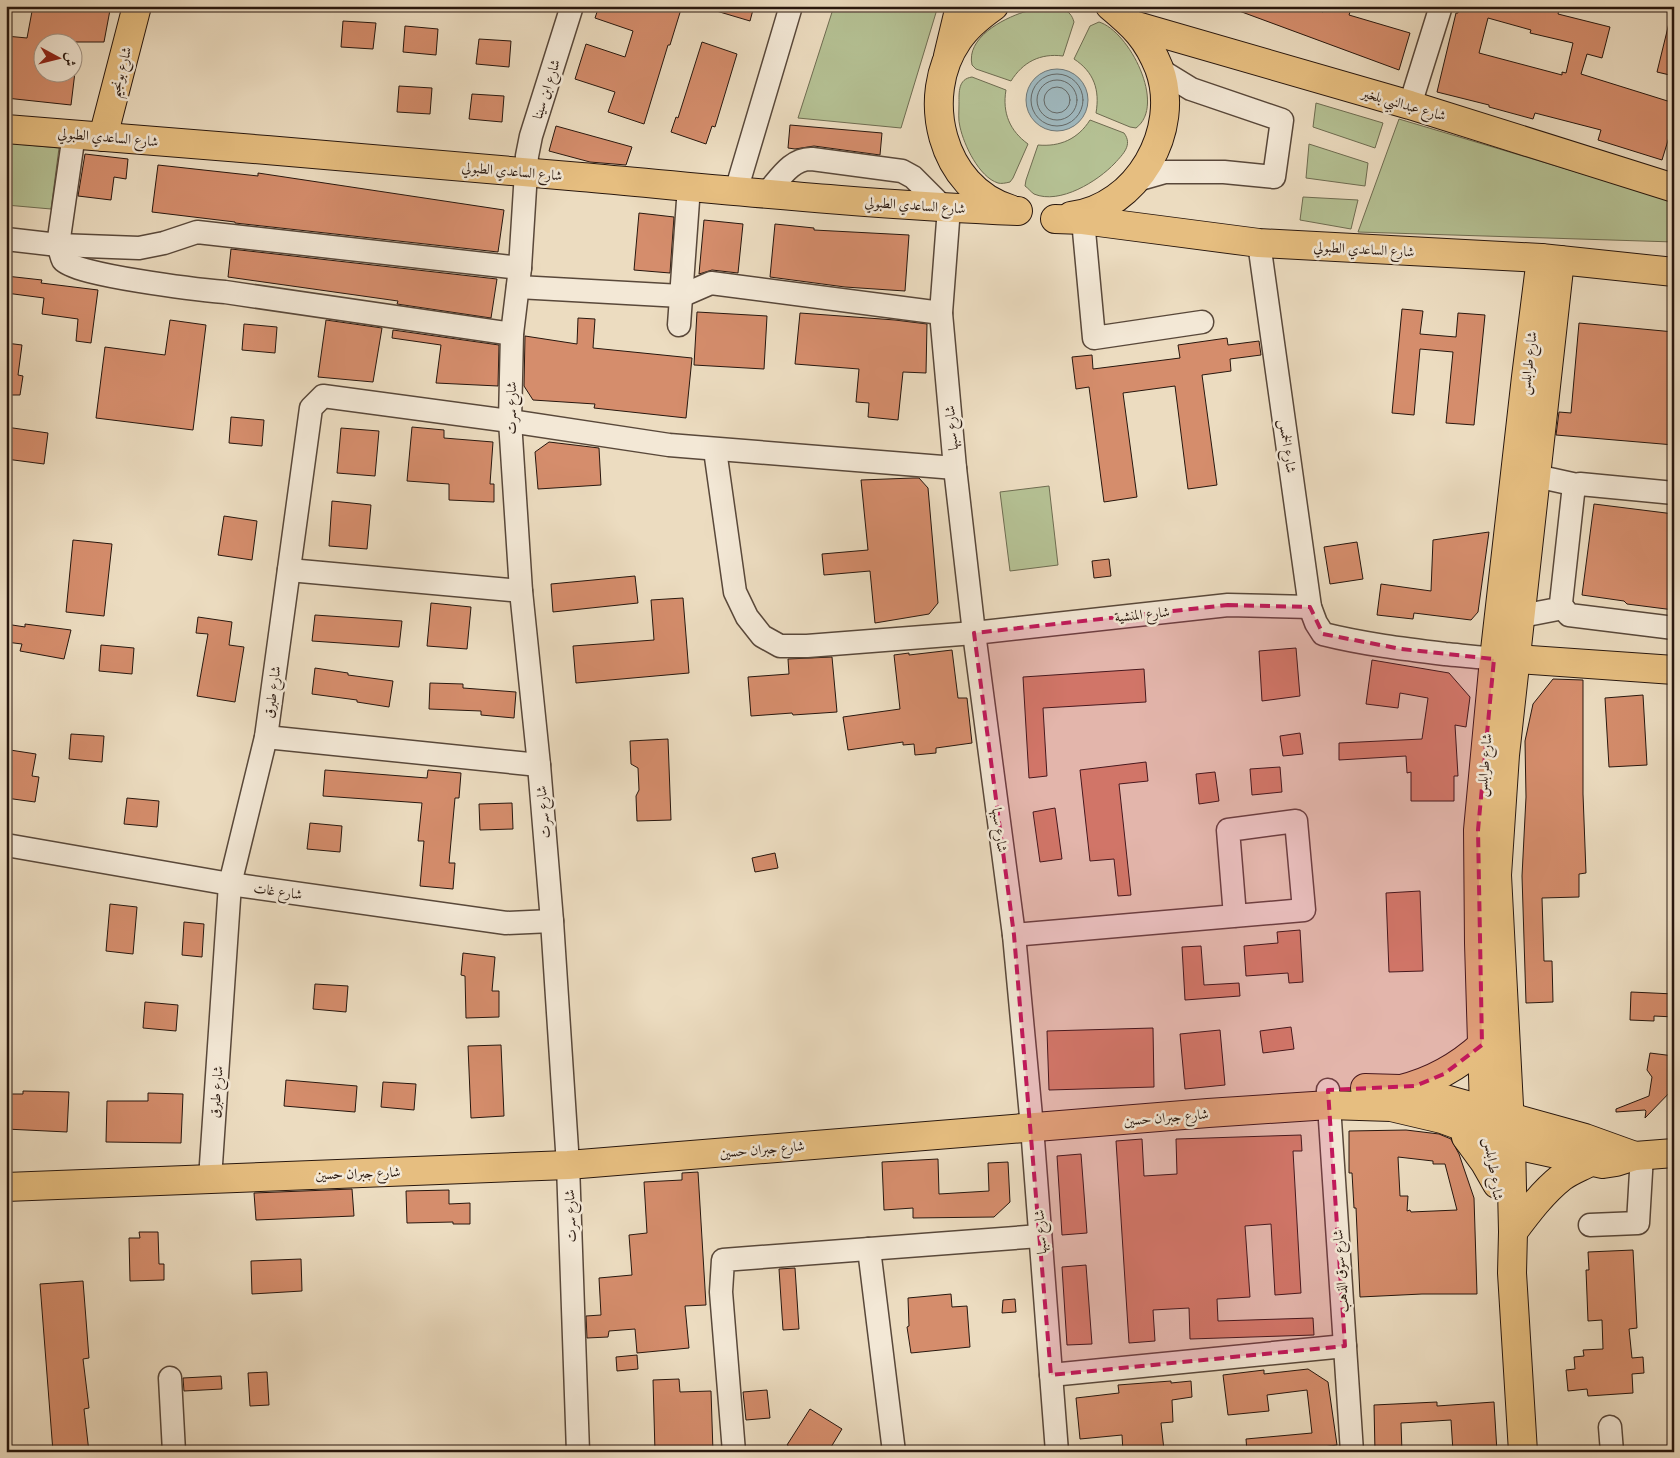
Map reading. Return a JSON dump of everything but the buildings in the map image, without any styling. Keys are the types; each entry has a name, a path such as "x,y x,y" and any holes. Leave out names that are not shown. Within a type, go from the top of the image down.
{"main road":[{"name":"شارع بونجيم","path":"103,137 137,6"},
{"path":"960,6 940,85 938,108 941,132 949,154 961,174 978,191 997,205 1055,219 1078,216 1100,208 1120,196 1137,180 1150,161 1160,139 1164,116 1164,93 1160,70 1149,46 1133,25 1110,6"},
{"path":"946,62 958,40 974,21 994,6"},
{"name":"شارع عبدالنبي بلخير","path":"1133,25 1410,105 1674,188"},
{"name":"شارع الساعدي الطبولي","path":"6,129 766,194 947,208 1018,211"},
{"name":"شارع الساعدي الطبولي","path":"1055,219 1083,220 1259,243 1551,259 1674,272"},
{"name":"شارع طرابلس","path":"1523,1452 1512,1273 1513,1232 1497,1113 1482,1045 1478,830 1506,659 1521,616 1536,476 1551,259"},
{"name":"شارع طرابلس","path":"1497,1113 1508,1081 1497,875 1506,755 1506,659 1526,376 1551,259"},
{"path":"1506,659 1674,670"},
{"path":"1400,1090 1444,1074 1464,1061 1482,1045"},
{"path":"1508,1081 1523,1106 1544,1126"},
{"path":"1328,1098 1360,1088 1400,1090 1427,1094 1544,1126 1638,1155"},
{"name":"شارع جبران حسين","path":"6,1187 568,1165 1208,1113 1295,1093 1328,1098"},
{"path":"1328,1098 1391,1107 1442,1119 1500,1140 1602,1164 1638,1155 1674,1153"},
{"path":"1456,1124 1471,1143 1497,1184"},
{"name":"شارع طرابلس","path":"1500,1140 1497,1184 1504,1235 1512,1273"},
{"path":"1513,1232 1551,1187 1564,1176 1590,1162"}],"street":[{"name":"شارع ابن سينا","path":"525,172 531,136 572,6"},
{"path":"736,191 791,6"},
{"path":"1410,105 1441,6"},
{"path":"1137,180 1165,172 1224,172 1274,177 1282,120 1191,89 1160,70"},
{"path":"74,134 58,245 63,260 73,266 133,280 181,288 224,292 512,334"},
{"path":"766,194 790,166 800,160 812,159 902,171 913,177 947,208"},
{"name":"شارع سرت","path":"525,172 519,277 512,334 510,421 521,591 540,765 552,921 568,1165 578,1452"},
{"path":"679,325 689,187"},
{"name":"شارع سبها","path":"947,208 941,313 955,468 974,633 1014,935 1032,1127 1056,1452"},
{"path":"1083,220 1094,338 1202,322"},
{"path":"6,239 58,245 139,248 164,243 198,232 519,277 681,296 711,283 941,313"},
{"name":"شارع الخمس","path":"1259,243 1310,607 1316,623 1323,634 1334,637 1401,649 1506,659"},
{"name":"شارع طبرق","path":"210,1179 230,884 266,737 311,408 323,396 510,421"},
{"path":"510,421 715,450 955,468"},
{"name":"شارع المنشية","path":"715,450 735,592 746,617 762,636 780,646 807,646 974,633 1228,605 1310,607"},
{"path":"1536,476 1577,485 1674,493"},
{"path":"1577,485 1573,494 1561,603 1563,608 1569,615 1674,628"},
{"path":"289,570 521,591"},
{"path":"1521,616 1563,608"},
{"path":"266,737 540,765"},
{"path":"1014,935 1235,916 1304,910 1296,821 1228,830 1235,916"},
{"name":"شارع غات","path":"6,846 230,884 506,923 552,921"},
{"name":"شارع سوق الذهب","path":"1328,1098 1352,1452"},
{"path":"1590,1225 1638,1223 1638,1155"},
{"path":"734,1452 721,1292 723,1260 1040,1236"},
{"path":"869,1249 894,1452"},
{"path":"1051,1375 1345,1346"},
{"path":"170,1378 174,1452"},
{"path":"1610,1427 1612,1452"}],"highlighted area":[{"path":"1228,605 1310,607 1323,634 1401,649 1494,659 1478,830 1482,1045 1444,1074 1415,1086 1328,1090 1345,1346 1051,1375 1014,935 974,633"}],"green space":[{"path":"834,6 938,6 901,128 798,118"},
{"path":"1063,9 1070,14 1074,22 1063,56 1047,56 1033,60 1021,69 1011,81 976,69 972,65 974,46 987,31 996,25 1024,12"},
{"path":"1099,22 1110,28 1122,39 1132,53 1146,87 1148,103 1145,117 1136,128 1096,113 1097,97 1094,82 1081,64 1074,59 1090,26"},
{"path":"972,77 1006,90 1006,114 1016,133 1028,144 1010,182 998,183 991,180 985,174 973,160 962,134 959,122 959,91 964,80"},
{"path":"1316,103 1383,123 1375,148 1313,127"},
{"path":"1399,119 1623,186 1674,197 1674,242 1358,232"},
{"path":"1090,120 1124,133 1128,141 1126,149 1121,156 1099,177 1067,194 1044,197 1034,194 1025,186 1038,145 1054,145 1068,140 1080,132"},
{"path":"6,143 59,148 51,209 6,205"},
{"path":"1309,144 1368,163 1365,186 1306,178"},
{"path":"1303,197 1358,200 1351,229 1300,220"},
{"path":"1049,486 1058,565 1010,571 1000,492"}],"water":[{"path":"1051,69 1063,69 1079,78 1086,88 1088,100 1086,112 1079,122 1063,131 1051,131 1040,126 1031,117 1026,106 1026,94 1031,83 1040,74"}]}
